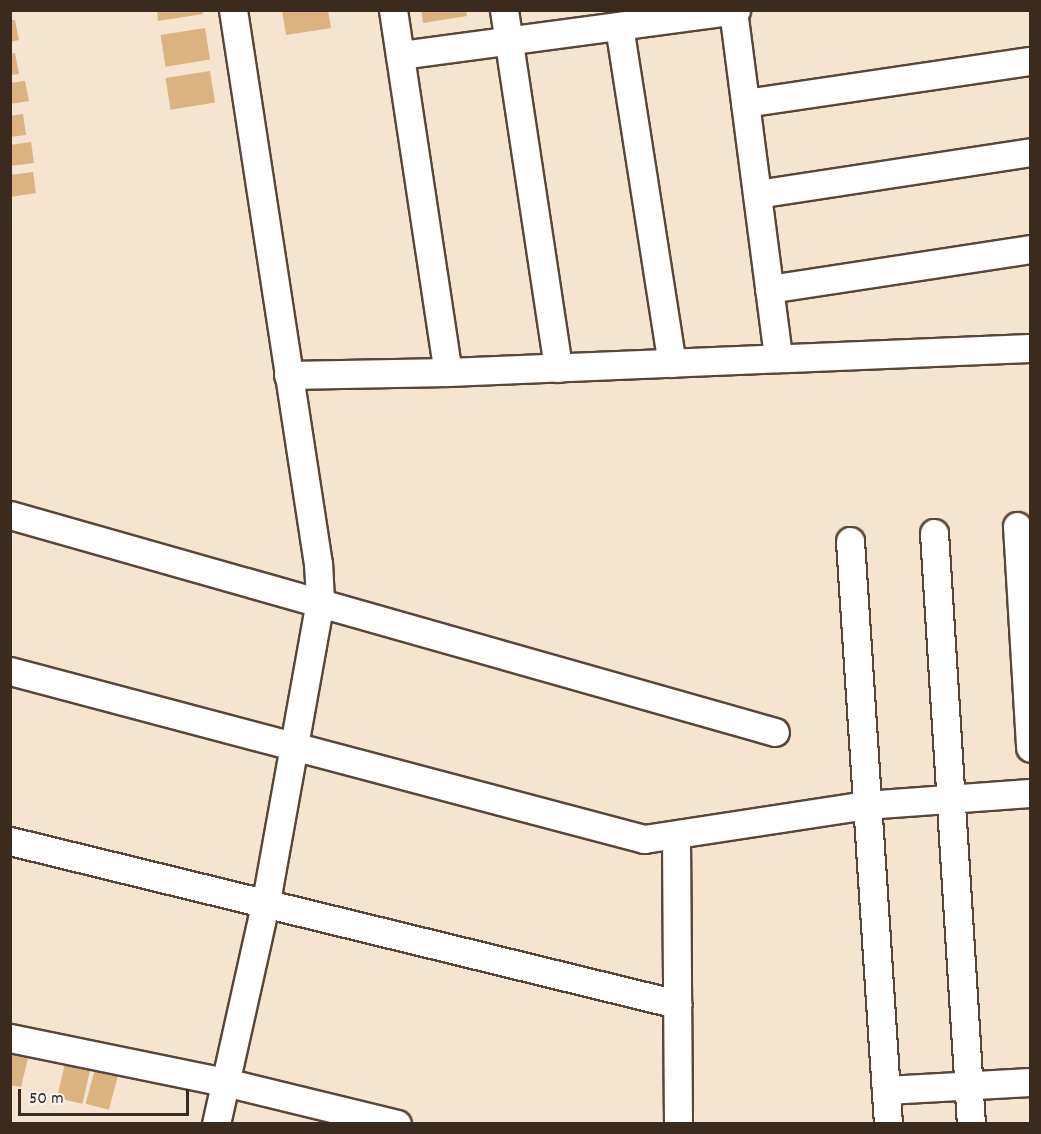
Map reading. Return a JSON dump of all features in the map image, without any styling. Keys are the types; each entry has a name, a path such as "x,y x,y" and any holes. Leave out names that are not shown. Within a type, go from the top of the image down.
{"street":[{"path":"216,1124 266,901 320,600 318,564 233,10"},
{"path":"393,10 448,372"},
{"path":"504,10 558,368"},
{"path":"400,55 734,11 778,358"},
{"path":"618,26 672,363"},
{"path":"745,104 1030,61"},
{"path":"757,194 1030,152"},
{"path":"769,290 1030,249"},
{"path":"288,375 558,368 1030,348"},
{"path":"10,515 320,600 775,732"},
{"path":"1017,526 1030,748"},
{"path":"934,533 971,1124"},
{"path":"850,541 865,805 888,1124"},
{"path":"10,671 624,836 676,837 865,805 1030,793"},
{"path":"676,837 678,1124"},
{"path":"10,841 266,901 677,1004"},
{"path":"10,1038 225,1082 384,1122"},
{"path":"886,1090 1030,1082"}],"building":[{"path":"157,10 202,10 203,14 158,21"},
{"path":"282,10 328,10 331,28 286,35"},
{"path":"421,10 466,10 467,16 423,23"},
{"path":"10,20 15,20 19,40 10,42"},
{"path":"205,28 210,60 166,67 161,35"},
{"path":"15,53 19,74 10,75 10,54"},
{"path":"210,71 215,103 171,110 166,78"},
{"path":"25,81 29,101 10,104 10,83"},
{"path":"23,114 26,135 10,137 10,116"},
{"path":"31,142 34,163 10,166 10,145"},
{"path":"33,172 36,193 10,197 10,175"},
{"path":"10,1045 30,1050 21,1087 10,1085"},
{"path":"66,1059 91,1065 82,1104 57,1098"},
{"path":"96,1065 119,1071 109,1110 86,1104"}]}
